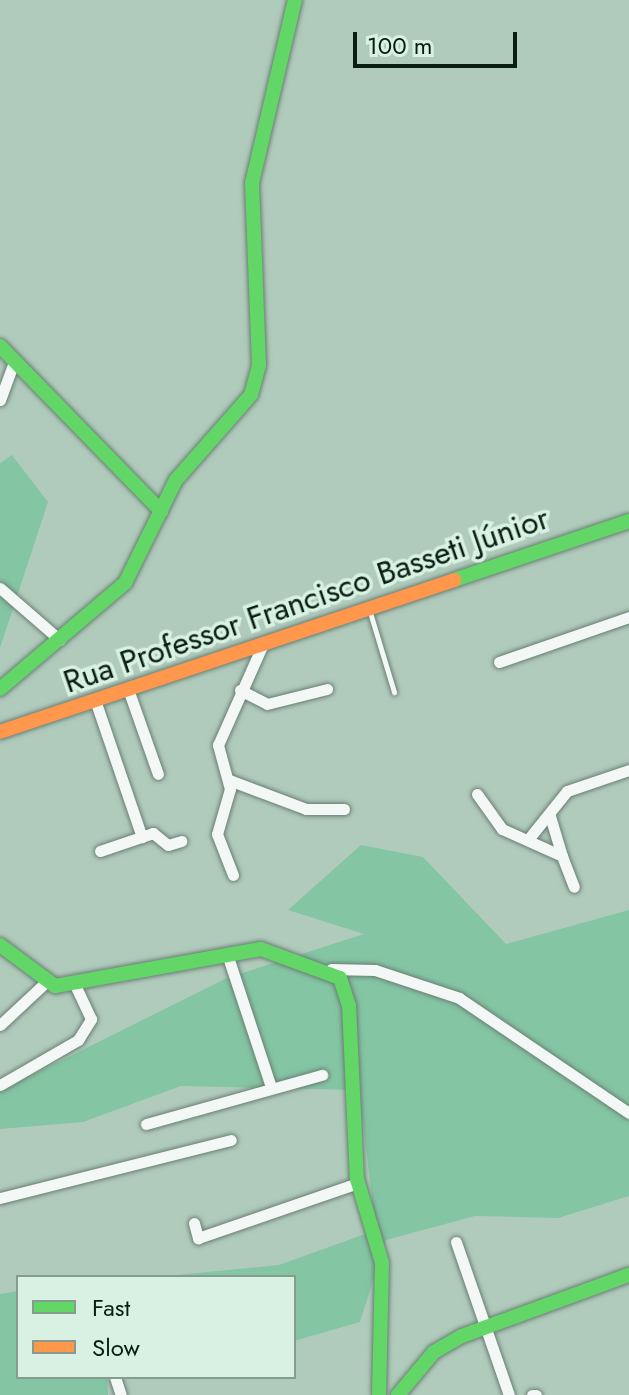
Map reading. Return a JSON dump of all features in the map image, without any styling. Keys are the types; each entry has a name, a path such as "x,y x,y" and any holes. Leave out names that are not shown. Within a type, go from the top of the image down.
{"main road":[{"path":"0,689 125,583 185,467 246,405 257,380 252,183 295,0"},
{"path":"0,346 161,511"},
{"name":"Rua Professor Francisco Basseti Júnior","path":"0,732 629,521"},
{"path":"0,945 44,984 75,984 261,949 331,969 349,1005 358,1183 382,1263 378,1395"},
{"path":"398,1395 434,1352 482,1329 629,1275"}],"street":[{"path":"0,400 14,362"},
{"path":"0,588 60,640"},
{"path":"499,662 629,617"},
{"path":"233,875 217,834 229,780 218,745 263,644"},
{"path":"128,689 158,774"},
{"path":"240,690 267,704 327,689"},
{"path":"95,700 142,837"},
{"path":"530,837 550,816 567,791 629,770"},
{"path":"229,780 306,809 344,809"},
{"path":"477,794 494,822 530,837 562,856"},
{"path":"550,816 574,887"},
{"path":"100,851 142,837 181,841"},
{"path":"227,954 271,1087"},
{"path":"331,969 375,970 459,998 629,1113"},
{"path":"0,1025 44,984"},
{"path":"0,1085 78,1040 91,1019 75,984"},
{"path":"146,1124 322,1075"},
{"path":"0,1198 231,1140"},
{"path":"194,1223 198,1238 358,1183"},
{"path":"456,1242 482,1329 509,1395"}],"lane":[{"path":"369,608 394,692"}],"green space":[{"path":"12,455 48,502 0,648 0,463"},
{"path":"361,845 423,857 506,944 629,910 629,1196 558,1218 475,1216 386,1240 360,1322 296,1340 296,1275 177,1275 279,1265 376,1230 359,1090 181,1086 83,1122 0,1129 0,1091 227,978 364,934 288,910"},
{"path":"16,1291 16,1379 107,1379 108,1395 0,1395 0,1294"}],"traffic: fast":[{"path":"0,689 125,583 176,480 251,395 259,365 252,183 295,0"},
{"path":"0,346 161,511"},
{"path":"454,580 629,521"},
{"path":"0,945 55,986 261,949 340,978 349,1005 357,1179 382,1263 379,1394"},
{"path":"398,1395 434,1352 462,1336 629,1275"}],"traffic: slow":[{"path":"0,732 454,580"}]}
